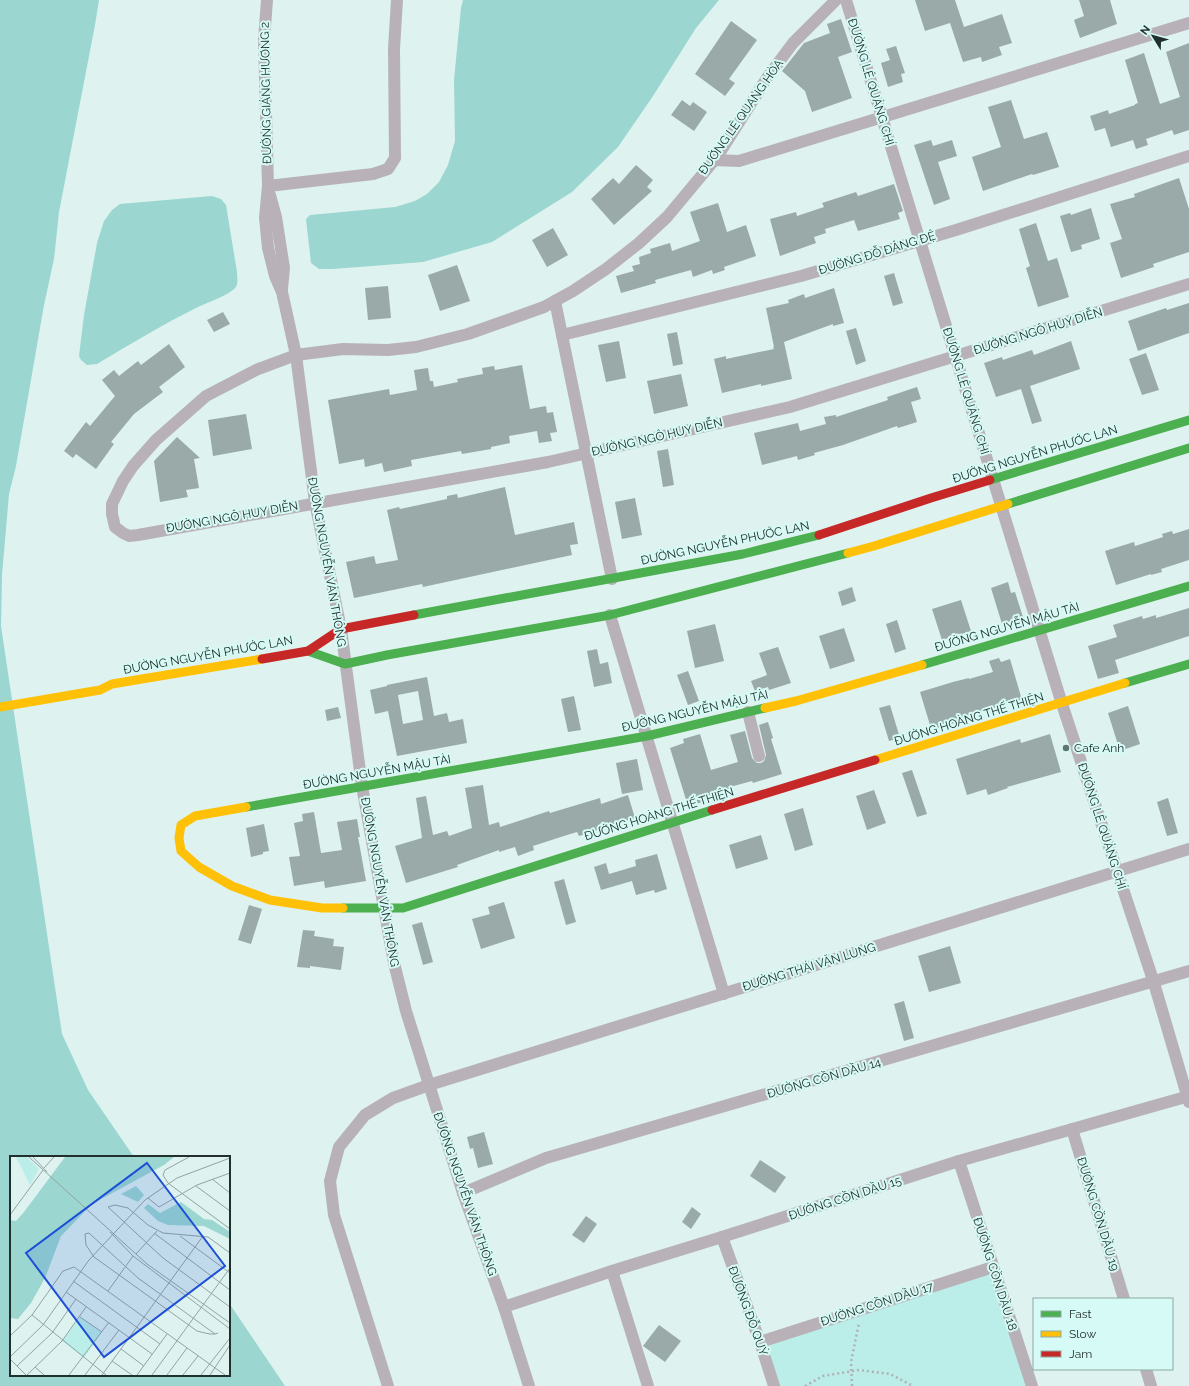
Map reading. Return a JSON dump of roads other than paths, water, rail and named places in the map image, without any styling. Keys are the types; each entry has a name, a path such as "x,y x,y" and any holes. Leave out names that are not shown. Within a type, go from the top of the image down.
{"main road":[{"name":"ĐƯỜNG NGUYỄN PHƯỚC LAN","path":"0,707 100,690 112,684 308,651 341,629 744,554 820,535 931,498 1189,420"},
{"path":"345,664 387,655 610,616 811,564 1001,507 1189,448"},
{"name":"ĐƯỜNG NGUYỄN MẬU TÀI","path":"196,816 647,736 803,698 1039,631 1189,586"},
{"name":"ĐƯỜNG NGUYỄN PHƯỚC LAN","path":"308,651 345,664"},
{"name":"ĐƯỜNG HOÀNG THẾ THIỆN","path":"196,816 181,825 179,838 181,851 199,867 232,886 270,900 315,907 384,909 403,908 672,822 1189,664"},
{"path":"99,680 112,684"}],"street":[{"name":"ĐƯỜNG GIÁNG HƯƠNG 2","path":"267,0 264,40 268,186 265,218 274,246"},
{"path":"268,186 373,174 388,169 392,164 395,158 394,49 397,0"},
{"name":"ĐƯỜNG LÊ QUANG HÒA","path":"115,527 112,514 112,504 123,481 133,466 156,440 206,396 256,370 296,355 343,349 388,350 416,348 493,326 544,307 606,269 639,243 666,217 714,160 767,78 793,43 836,0"},
{"name":"ĐƯỜNG LÊ QUẢNG CHÍ","path":"846,0 1039,631 1154,982 1188,1099"},
{"path":"714,160 739,161 1189,23"},
{"name":"ĐƯỜNG ĐỖ ĐĂNG ĐỆ","path":"562,335 801,276 920,241 1189,156"},
{"name":"ĐƯỜNG NGUYỄN VĂN THÔNG","path":"274,246 275,276 282,292 296,355 315,502 341,629 362,786 394,963 406,1011 463,1193 504,1307 529,1386"},
{"name":"ĐƯỜNG NGÔ HUY DIỄN","path":"115,527 129,536 548,462 790,407 1189,284"},
{"path":"555,301 612,579"},
{"path":"610,616 724,994"},
{"path":"748,712 759,756"},
{"name":"ĐƯỜNG THÁI VĂN LUNG","path":"388,1386 334,1215 330,1181 339,1147 365,1115 393,1098 429,1085 1189,849"},
{"name":"ĐƯỜNG CỒN DẦU 14","path":"463,1193 546,1158 1189,971"},
{"name":"ĐƯỜNG CỒN DẦU 15","path":"504,1307 612,1271 959,1161 1072,1129 1188,1099"},
{"name":"ĐƯỜNG CỒN DẦU 19","path":"1072,1129 1124,1298"},
{"name":"ĐƯỜNG CỒN DẦU 18","path":"959,1161 1032,1386"},
{"name":"ĐƯỜNG ĐỖ QUỲ","path":"722,1237 760,1342 774,1386"},
{"name":"ĐƯỜNG CỒN DẦU 17","path":"760,1342 993,1267"},
{"path":"612,1271 648,1386"},
{"path":"1146,1370 1151,1386"}],"place":[{"name":"Cafe Anh","path":"1066,748"}]}
